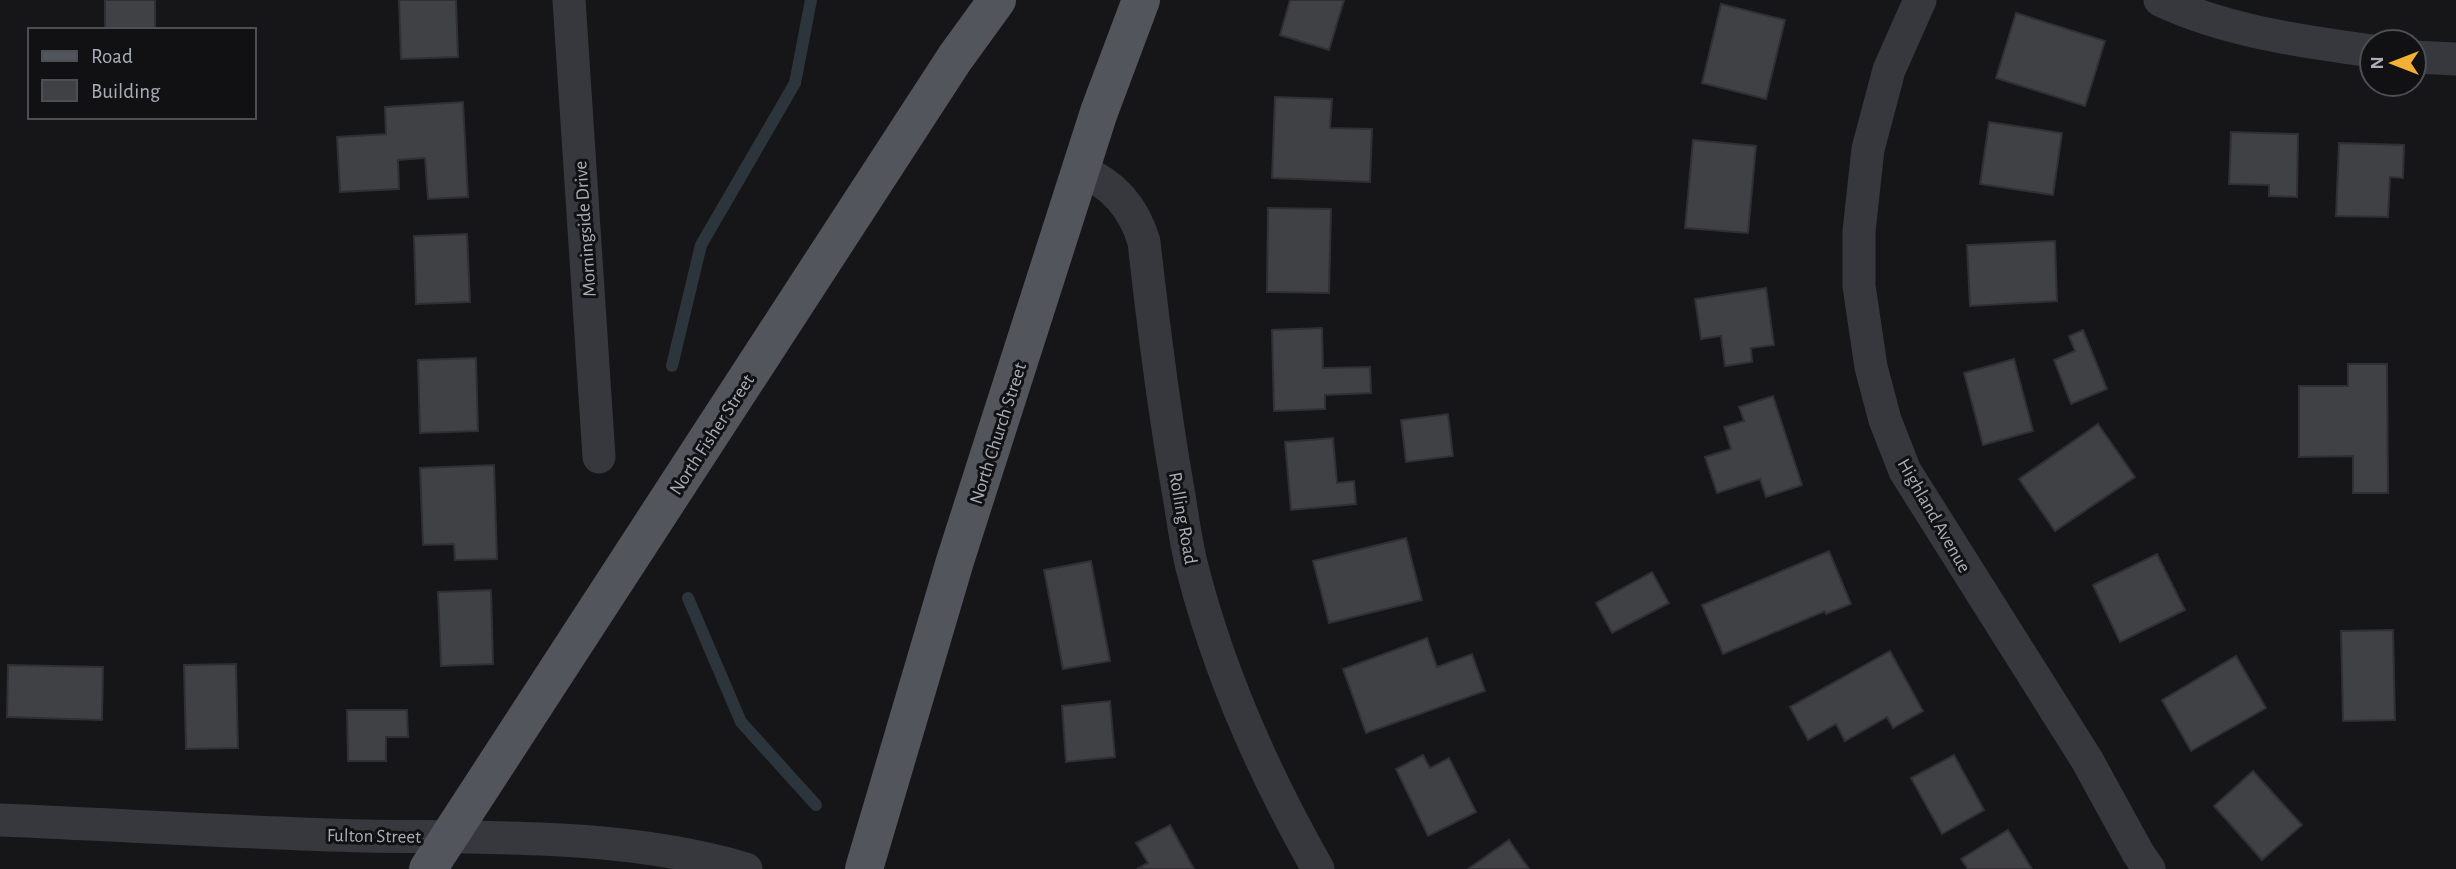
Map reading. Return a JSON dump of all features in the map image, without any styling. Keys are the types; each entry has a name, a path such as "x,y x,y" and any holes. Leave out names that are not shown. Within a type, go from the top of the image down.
{"main road":[{"name":"North Fisher Street","path":"428,869 948,69 997,0"},
{"name":"North Church Street","path":"864,869 955,561 1080,171 1141,0"}],"street":[{"name":"Morningside Drive","path":"569,0 599,457"},
{"name":"Highland Avenue","path":"1920,0 1889,70 1868,149 1859,231 1859,286 1871,367 1885,420 1905,471 2087,760 2138,853 2150,869"},
{"path":"2160,0 2225,23 2286,39 2358,49"},
{"path":"2428,58 2456,60"},
{"name":"Rolling Road","path":"1080,171 1118,193 1138,220 1144,242 1160,381 1191,565 1239,709 1288,817 1318,869"},
{"name":"Fulton Street","path":"0,820 363,836 568,840 638,847 716,860 746,869"}],"building":[{"path":"105,0 155,0 155,28 105,28"},
{"path":"399,0 456,0 458,57 401,59"},
{"path":"1290,0 1344,0 1329,50 1280,35"},
{"path":"1721,4 1785,20 1766,99 1702,83"},
{"path":"2016,13 2105,41 2085,106 1996,78"},
{"path":"1275,97 1332,99 1330,128 1372,129 1370,182 1272,178"},
{"path":"463,102 468,197 428,199 425,158 398,160 399,189 340,192 337,137 386,134 385,107"},
{"path":"1989,122 2062,133 2053,195 1980,184"},
{"path":"2231,132 2298,134 2297,197 2269,196 2269,185 2229,184"},
{"path":"1693,140 1756,146 1748,233 1685,228"},
{"path":"2339,143 2404,145 2403,178 2390,177 2388,217 2336,216"},
{"path":"1268,208 1331,209 1329,293 1267,292"},
{"path":"467,234 470,302 416,304 414,236"},
{"path":"2055,241 2057,301 1970,306 1967,245"},
{"path":"1766,288 1774,345 1751,348 1752,362 1725,366 1721,336 1701,339 1695,299"},
{"path":"1322,328 1323,368 1370,367 1371,393 1325,395 1325,409 1274,411 1272,330"},
{"path":"2083,330 2107,389 2071,404 2054,360 2075,351 2069,336"},
{"path":"476,358 478,431 420,433 418,360"},
{"path":"2014,359 2033,431 1983,445 1964,373"},
{"path":"2348,364 2387,364 2388,493 2353,493 2353,456 2299,457 2299,386 2348,386"},
{"path":"1773,396 1802,485 1766,497 1760,479 1717,493 1705,457 1731,449 1724,427 1744,421 1739,407"},
{"path":"1448,414 1453,456 1406,462 1401,420"},
{"path":"2098,424 2135,477 2055,531 2019,479"},
{"path":"1333,438 1337,483 1354,481 1356,504 1291,510 1285,442"},
{"path":"494,465 497,559 455,560 454,544 423,545 420,468"},
{"path":"1406,538 1422,600 1329,623 1313,561"},
{"path":"1829,551 1851,604 1826,614 1825,611 1723,654 1702,605"},
{"path":"2157,554 2185,610 2120,642 2093,585"},
{"path":"1091,561 1110,661 1063,669 1044,570"},
{"path":"1652,572 1669,603 1612,633 1596,603"},
{"path":"491,590 493,664 441,666 438,592"},
{"path":"2393,630 2395,720 2343,721 2341,631"},
{"path":"1427,638 1437,667 1472,654 1485,691 1366,733 1343,669"},
{"path":"1890,651 1923,711 1893,728 1887,717 1845,741 1836,724 1808,740 1790,707"},
{"path":"2236,656 2266,708 2191,751 2162,700"},
{"path":"236,664 238,748 186,749 184,665"},
{"path":"8,665 103,667 102,720 7,717"},
{"path":"1110,701 1115,757 1066,762 1062,706"},
{"path":"347,710 407,710 408,737 386,737 386,761 348,761"},
{"path":"1423,755 1430,768 1449,758 1476,812 1428,836 1396,769"},
{"path":"1954,755 1984,810 1942,834 1911,778"},
{"path":"2253,771 2302,825 2262,860 2214,806"},
{"path":"1170,825 1194,869 1137,869 1148,863 1136,843"},
{"path":"2008,830 2032,869 1968,869 1961,859"},
{"path":"1509,840 1529,869 1468,869"}],"waterway":[{"path":"672,366 701,245 795,83 811,0"},
{"path":"688,598 741,722 816,805"}]}
